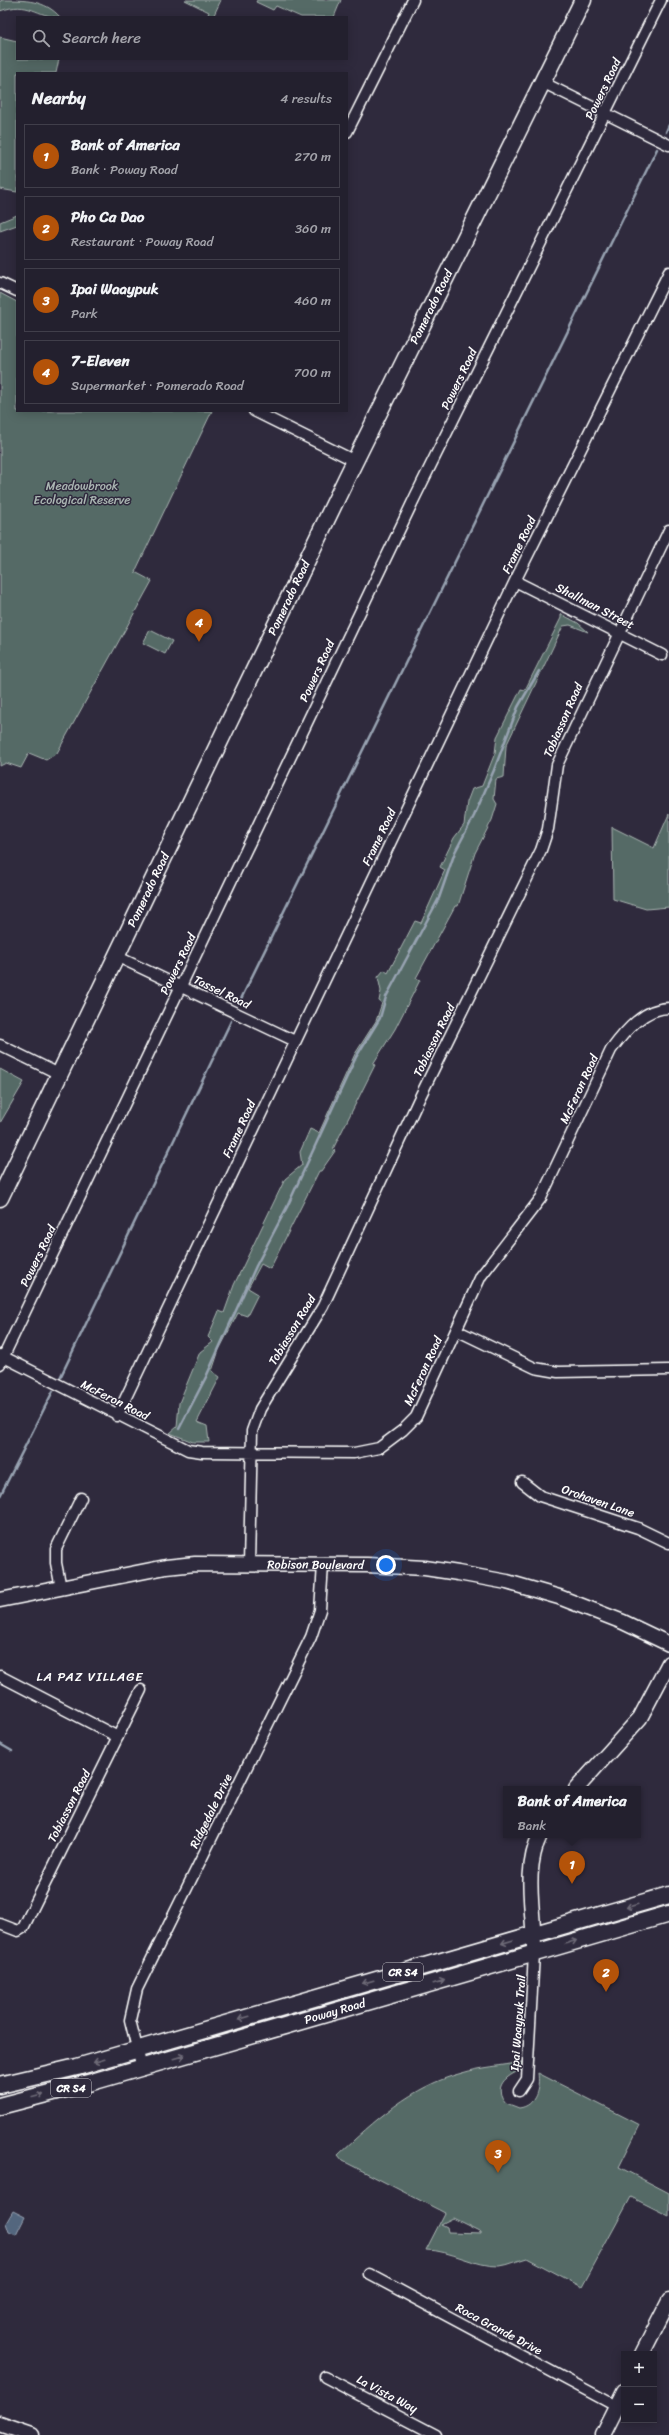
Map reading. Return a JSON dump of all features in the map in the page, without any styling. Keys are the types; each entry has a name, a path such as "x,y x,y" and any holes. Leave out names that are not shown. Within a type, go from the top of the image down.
{"main road":[{"name":"Pomerado Road","path":"0,1198 355,461 582,0"},
{"name":"Poway Road","path":"0,2085 77,2067 137,2050 669,1895"},
{"name":"Poway Road","path":"0,2106 142,2068 669,1914"}],"street":[{"path":"348,130 413,0"},
{"name":"Powers Road","path":"1,1358 181,987 416,495 661,0"},
{"path":"542,82 669,145"},
{"name":"Frame Road","path":"117,1416 515,582 669,272"},
{"path":"0,282 16,290"},
{"path":"256,412 355,461"},
{"name":"Tobiasson Road","path":"249,1564 252,1431 260,1409 322,1306 418,1101 541,850 548,829 557,765 618,633 669,530"},
{"name":"Shallman Street","path":"515,582 662,655"},
{"name":"Tassel Road","path":"116,956 295,1041"},
{"name":"McFeron Road","path":"1,1358 188,1450 202,1452 354,1453 379,1448 403,1430 416,1416 486,1268 532,1213 541,1198 611,1050 622,1034 641,1017 669,1008"},
{"path":"0,1045 59,1074"},
{"path":"456,1330 535,1368 558,1372 669,1370"},
{"name":"Orohaven Lane","path":"522,1482 540,1496 638,1528 669,1543"},
{"path":"61,1588 56,1563 56,1549 81,1498"},
{"name":"Robison Boulevard","path":"0,1600 166,1567 195,1564 323,1565 425,1568 506,1582 560,1597 623,1622 669,1644"},
{"name":"Ridgedale Drive","path":"142,2068 130,2020 137,1989 311,1637 320,1610 323,1565"},
{"path":"579,1786 640,1718 669,1663"},
{"path":"0,1676 118,1737"},
{"name":"Tobiasson Road","path":"0,1924 18,1931 23,1928 140,1690"},
{"path":"534,1954 535,1934 530,1871 534,1848 539,1838"},
{"name":"Ipai Waaypuk Trail","path":"519,2091 527,2078 528,2071 534,1954"},
{"name":"Roca Grande Drive","path":"369,2274 616,2406"},
{"path":"644,2351 669,2301"},
{"name":"La Vista Way","path":"325,2377 436,2435"},
{"path":"602,2435 621,2397"},
{"path":"0,2424 32,2435"}],"green space":[{"path":"19,0 34,2 48,7 59,16 45,15 19,7 0,11 0,1"},
{"path":"185,0 221,0 213,16 207,16 209,12"},
{"path":"257,0 341,0 334,16 299,16 276,6 273,10 256,2"},
{"path":"0,37 16,41 16,60 59,60 56,72 16,72 16,192 0,189"},
{"path":"16,215 16,225 0,231 0,222"},
{"name":"Meadowbrook Ecological Reserve","path":"0,293 16,301 16,412 212,412 135,572 152,581 57,753 46,760 29,753 21,768 6,763 0,766"},
{"path":"561,614 578,623 588,632 570,625 563,626 506,746 504,777 496,779 494,799 497,804 492,820 475,853 458,906 455,906 416,978 420,980 395,1029 373,1064 375,1065 333,1149 335,1151 321,1171 319,1171 270,1269 261,1264 248,1288 258,1294 247,1316 238,1313 219,1350 212,1371 220,1377 197,1422 207,1426 209,1442 193,1442 170,1433 177,1427 179,1403 200,1352 213,1342 208,1337 219,1311 224,1313 234,1285 285,1179 302,1165 300,1152 310,1129 319,1133 355,1054 376,1021 382,1003 379,1001 381,991 378,977 384,970 388,973 415,921 421,923 445,870 440,867 454,838 464,825 467,802 472,789 482,786 495,753 497,737 521,689 525,690 561,618"},
{"path":"150,630 172,641 165,654 143,643"},
{"path":"669,814 669,907 646,909 613,899 612,827 654,848"},
{"path":"0,1069 24,1082 0,1123"},
{"path":"522,2062 521,2070 510,2075 501,2087 500,2092 506,2103 519,2108 525,2107 529,2104 536,2095 538,2073 640,2125 619,2167 669,2193 669,2216 631,2197 582,2287 527,2258 500,2266 491,2266 445,2253 426,2250 445,2213 343,2161 338,2155 395,2106 427,2087 444,2079 469,2071","holes":["453,2218 481,2232 448,2232 447,2227 441,2224"]}],"water":[{"path":"13,2211 25,2217 16,2235 9,2232 6,2223"}],"waterway":[{"path":"666,132 669,125"},
{"path":"239,1003 657,149"},
{"path":"179,1429 206,1377 256,1266 287,1207 356,1057 380,1018 386,997 439,898 455,852 474,816 494,770 518,707 539,671"},
{"path":"60,1378 231,1021"},
{"path":"0,1496 53,1391"},
{"path":"0,1744 12,1751"}],"place":[{"name":"7-Eleven","path":"199,642"},
{"name":"Bank of America","path":"572,1884"},
{"name":"Pho Ca Dao","path":"606,1992"},
{"name":"Ipai Waaypuk","path":"498,2173"}],"district":[{"name":"LA PAZ VILLAGE","path":"90,1676"}]}
